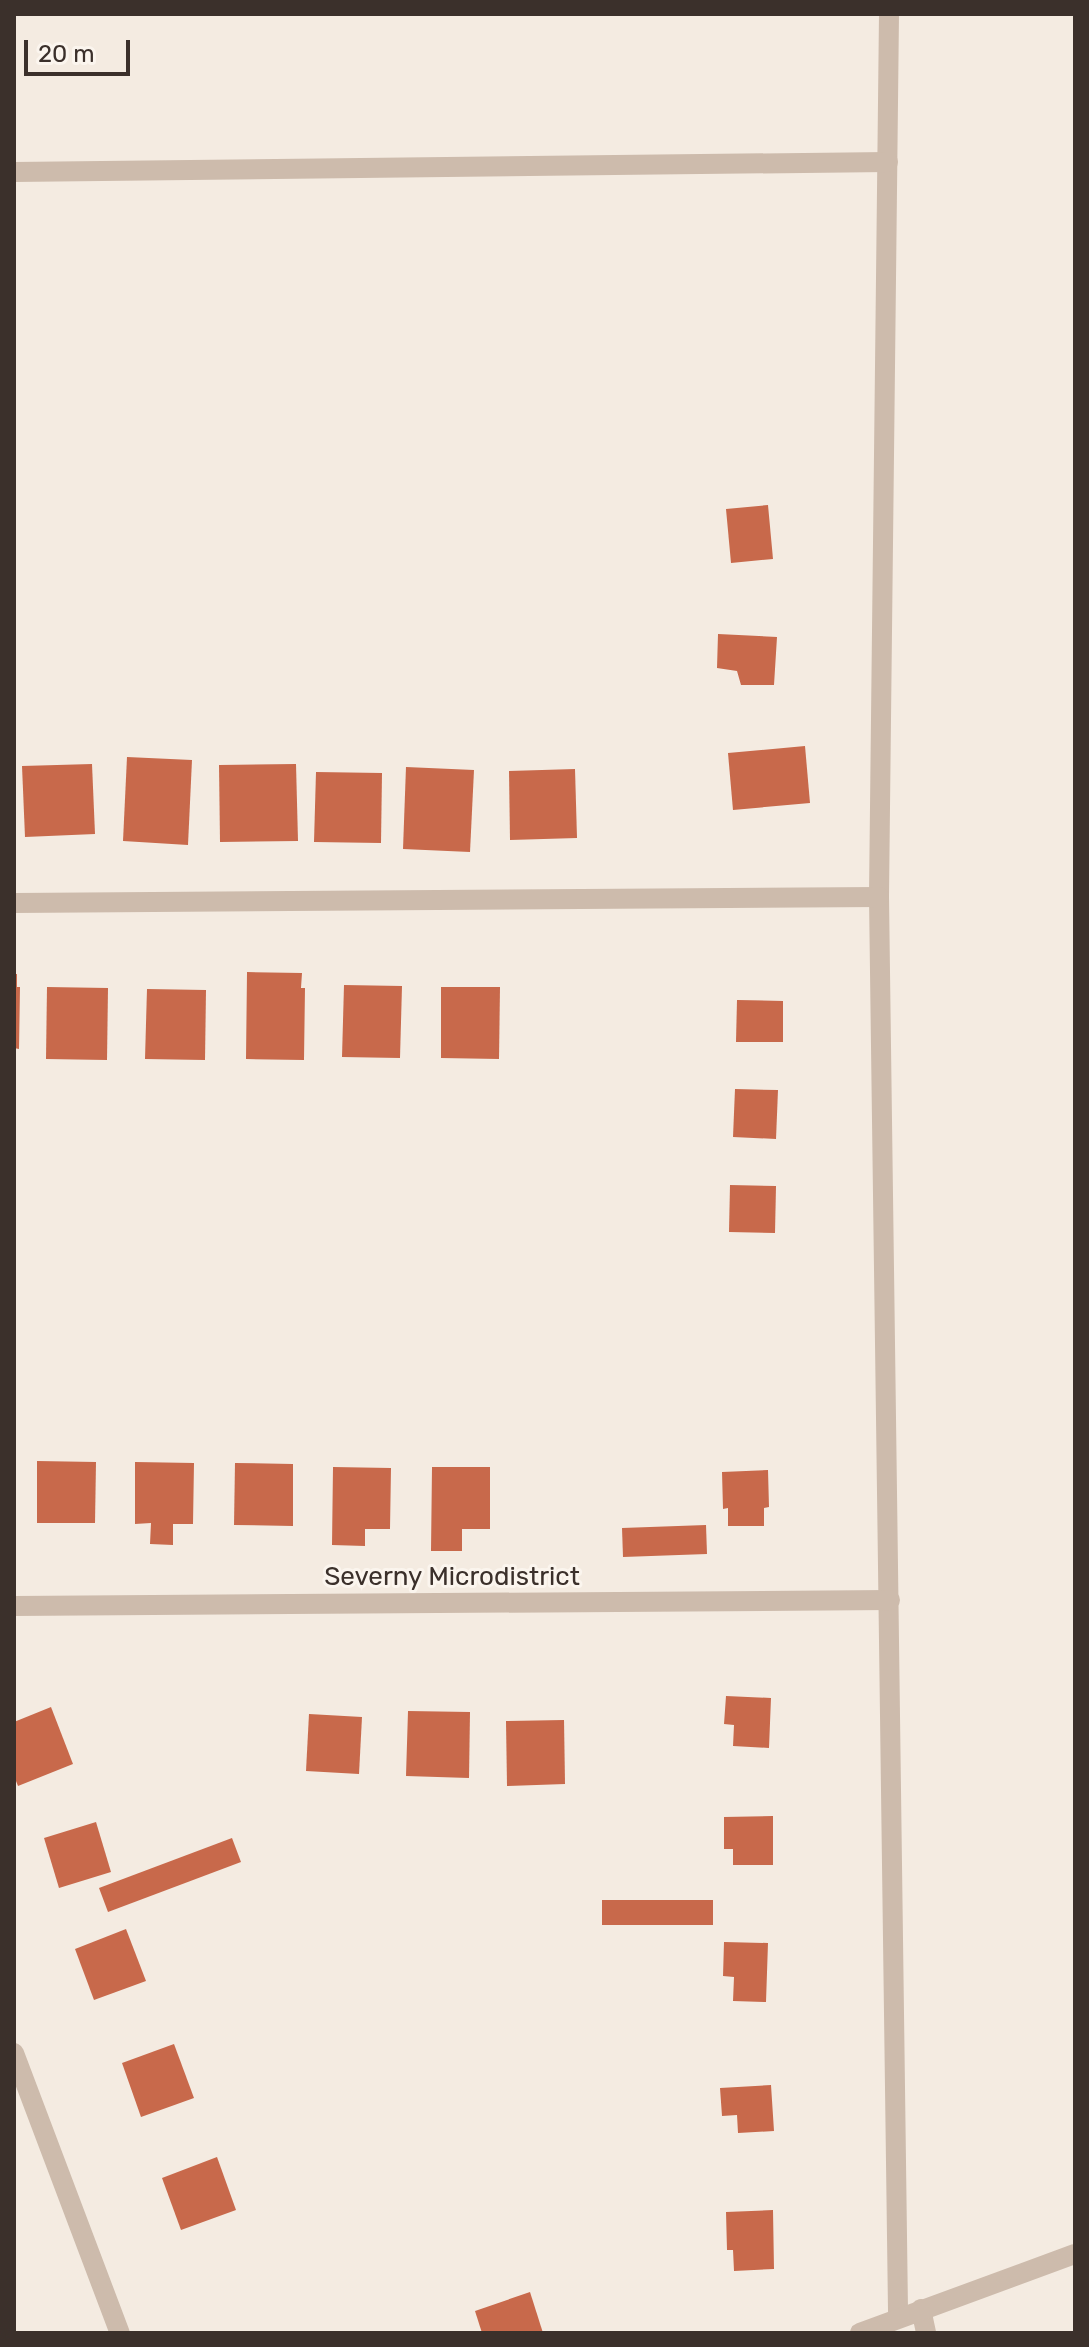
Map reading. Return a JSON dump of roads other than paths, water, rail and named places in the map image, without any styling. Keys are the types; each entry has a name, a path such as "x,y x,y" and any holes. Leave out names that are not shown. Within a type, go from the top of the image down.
{"street":[{"path":"889,14 879,897 898,2318"},
{"path":"14,172 888,162"},
{"path":"14,903 879,897"},
{"name":"Severny Microdistrict","path":"14,1606 890,1600"},
{"path":"14,2053 120,2333"},
{"path":"860,2333 1075,2254"},
{"path":"921,2309 926,2333"}]}
